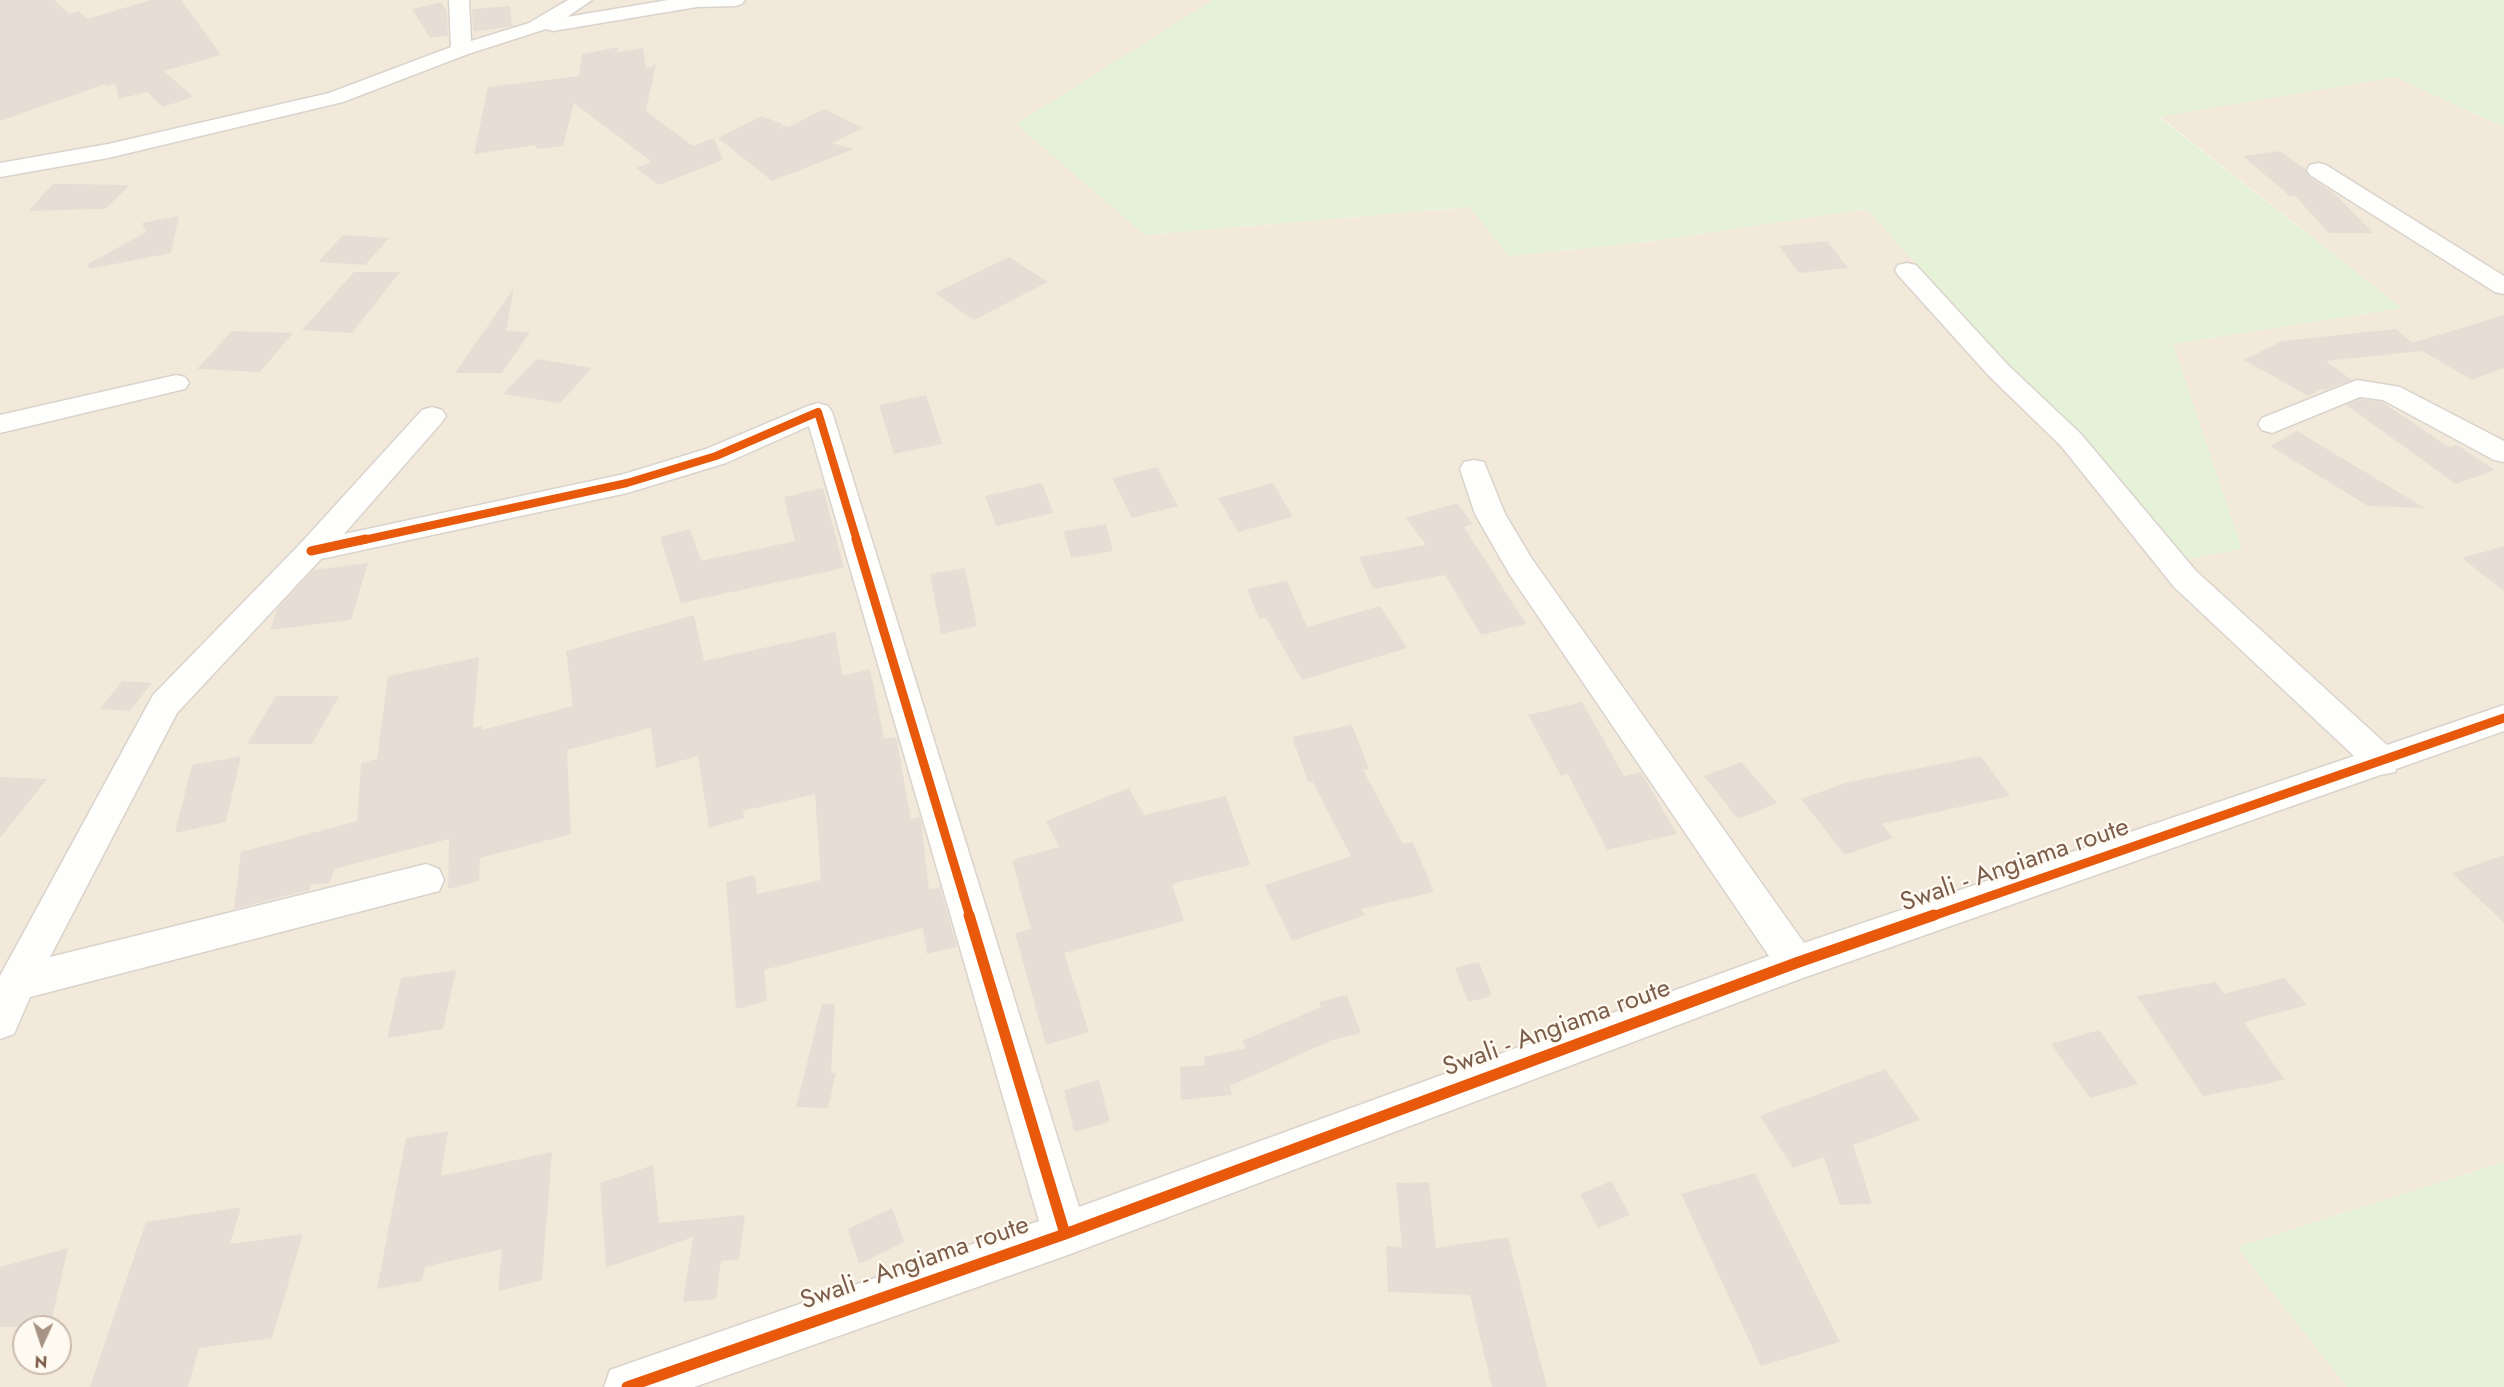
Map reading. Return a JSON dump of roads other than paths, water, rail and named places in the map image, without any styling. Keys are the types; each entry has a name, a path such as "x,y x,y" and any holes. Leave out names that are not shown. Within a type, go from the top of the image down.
{"street":[{"path":"459,0 461,50"},
{"path":"536,27 582,0"},
{"path":"0,170 108,151 336,98 461,50 536,27 697,1 735,0"},
{"path":"2318,170 2504,287"},
{"path":"1907,270 1998,370 2071,440 2185,579 2383,762"},
{"path":"0,424 176,383"},
{"path":"2272,424 2357,388 2390,393 2504,453"},
{"path":"311,550 627,483 716,456 818,412 1065,1234"},
{"path":"0,1021 16,983 165,704 311,550 432,416"},
{"path":"1474,469 1490,514 1521,567 1796,963"},
{"name":"Swali - Angiama route","path":"627,1387 1065,1234 1796,963 2383,762 2504,718"},
{"path":"16,983 426,880"}]}
